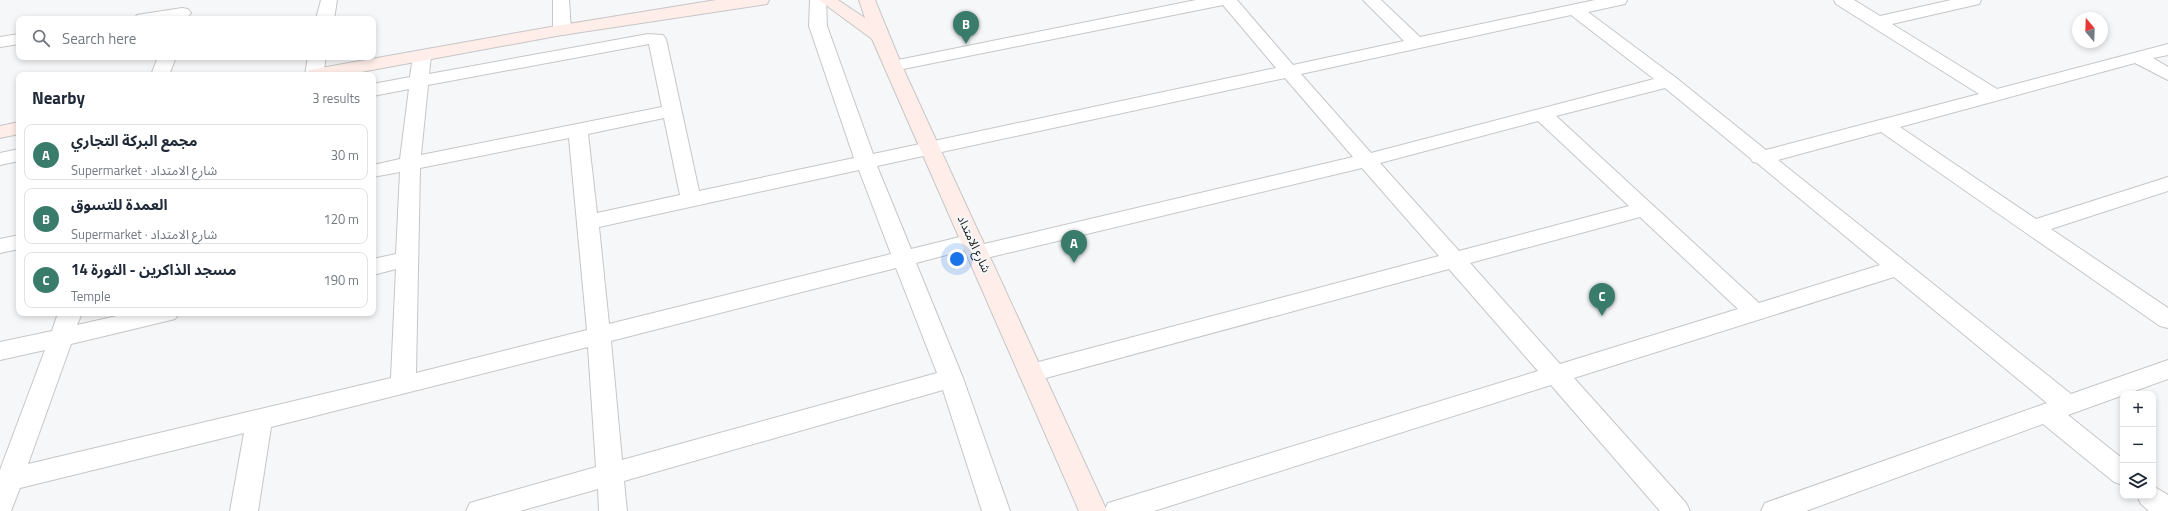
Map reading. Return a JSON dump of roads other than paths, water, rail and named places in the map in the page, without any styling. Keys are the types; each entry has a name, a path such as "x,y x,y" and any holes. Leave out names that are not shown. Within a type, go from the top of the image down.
{"street":[{"path":"326,16 329,0"},
{"path":"561,0 562,30"},
{"path":"332,72 562,30 735,2 761,0"},
{"path":"818,0 818,26 866,163 950,378 996,511"},
{"path":"827,0 880,36"},
{"name":"شارع الامتداد","path":"867,0 880,36 930,150 1093,511"},
{"path":"893,66 1221,0"},
{"path":"1228,0 1452,259 1558,375 1676,511"},
{"path":"1371,0 1417,44"},
{"path":"588,222 930,150 1619,0"},
{"path":"1842,0 1994,95"},
{"path":"1878,22 1973,0"},
{"path":"1575,10 1668,81 1760,158 1897,268 2057,409 2120,471"},
{"path":"158,16 183,11"},
{"path":"0,42 16,39"},
{"path":"376,89 655,39 659,41 691,200"},
{"path":"1760,158 2168,49"},
{"path":"404,385 410,163 422,56"},
{"path":"2137,57 2168,74"},
{"path":"161,72 166,60"},
{"path":"315,72 317,60"},
{"path":"10,479 404,385 903,259 975,247 1366,160 1668,81"},
{"path":"376,170 672,111"},
{"path":"1542,113 1755,312"},
{"path":"1883,124 2168,320"},
{"path":"0,132 16,129"},
{"path":"578,131 599,336 614,511"},
{"path":"0,159 16,156"},
{"path":"2032,227 2168,184"},
{"path":"1031,372 1644,209"},
{"path":"0,246 16,243"},
{"path":"376,266 407,260"},
{"path":"1118,511 1897,268"},
{"path":"0,506 69,316"},
{"path":"0,351 153,316"},
{"path":"1775,511 2168,369"},
{"path":"480,511 950,378"},
{"path":"244,511 259,420"},
{"path":"2154,499 2168,511"}],"place":[{"name":"العمدة للتسوق","path":"966,44"},
{"name":"مجمع البركة التجاري","path":"1074,263"},
{"name":"مسجد الذاكرين - الثورة 14","path":"1602,316"}]}
